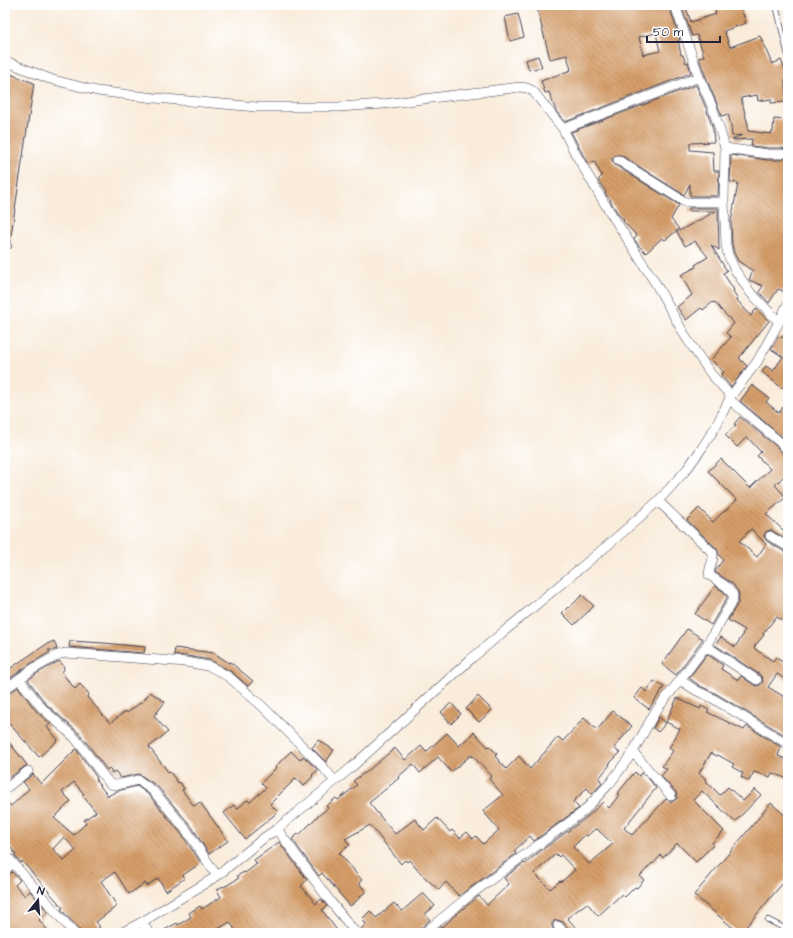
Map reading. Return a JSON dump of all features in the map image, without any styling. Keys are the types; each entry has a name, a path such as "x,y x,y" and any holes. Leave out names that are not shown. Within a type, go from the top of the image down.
{"street":[{"path":"675,5 699,77 712,106 725,148 724,202 726,245 728,255 735,270 750,292 779,322"},
{"path":"5,62 50,79 97,91 256,107 338,107 383,104 520,87 534,91 563,129 603,201 656,284 687,339 711,374 731,398 788,451"},
{"path":"563,129 699,77"},
{"path":"725,148 768,154 782,154"},
{"path":"618,160 685,202 724,202"},
{"path":"121,933 142,922 217,876 253,846 277,829 384,740 472,658 608,545 658,501 688,469 716,426 731,398 757,362 787,307"},
{"path":"424,933 470,896 583,812 611,782 633,752 655,712 706,646 733,600 733,595 726,587 709,575 713,553 658,501"},
{"path":"770,536 788,547"},
{"path":"706,646 756,680"},
{"path":"5,689 39,666 58,655 66,653 186,662 208,666 229,677 262,706 335,781"},
{"path":"19,680 42,708 75,738 110,784 117,785 138,780 153,791 187,831 217,876"},
{"path":"680,680 697,692 712,698 788,744"},
{"path":"633,752 671,796"},
{"path":"5,789 28,771"},
{"path":"277,829 330,901 356,933"},
{"path":"5,854 74,933"},
{"path":"5,870 13,863"},
{"path":"142,922 149,933"}],"lane":[{"path":"776,5 788,56"},
{"path":"768,920 788,930"}],"building":[{"path":"550,5 551,8 562,5 669,5 680,40 678,40 681,55 683,55 686,63 688,62 691,73 565,122 556,111 549,92 545,93 541,81 571,70 567,55 550,59 537,8","holes":["656,33 660,51 643,55 639,37"]},
{"path":"681,5 685,5 691,22 716,14 713,5 740,5 746,23 724,31 730,47 760,36 772,64 781,60 788,78 785,79 786,102 771,103 771,99 758,101 757,95 741,98 748,125 748,131 771,134 771,132 773,132 774,119 788,120 788,154 785,149 782,148 751,146 752,139 732,140 742,135 732,136 728,114 722,116 699,58 704,56 697,35 692,36"},
{"path":"518,14 524,37 510,41 505,17"},
{"path":"538,56 542,67 529,70 526,60"},
{"path":"5,72 34,83 10,242 5,241"},
{"path":"696,85 713,129 714,142 690,143 690,150 713,152 714,171 719,171 718,196 690,196 690,184 684,195 621,155 616,155 612,159 615,165 679,205 671,219 679,229 665,240 662,238 646,253 634,239 637,236 623,221 624,220 619,215 610,201 611,200 605,193 606,192 598,180 602,176 594,161 588,164 571,132"},
{"path":"788,154 788,293 778,289 769,303 759,292 763,286 749,280 753,271 738,261 734,253 731,222 738,183 730,182 731,155 767,160 782,160 787,157"},
{"path":"689,208 718,208 719,250 711,245 727,271 723,273 734,290 733,291 738,299 737,300 751,316 756,309 769,321 739,358 747,366 731,387 721,375 724,372 711,360 731,337 726,333 734,323 715,302 703,310 701,308 686,320 677,307 692,295 681,275 696,267 695,265 708,257 695,241 685,246 677,232 716,211 689,211"},
{"path":"788,327 788,389 784,386 782,388 762,372 766,366 773,371 783,357 771,349 779,336 782,338"},
{"path":"752,385 769,398 766,402 779,413 783,407 788,411 788,427 783,433 788,438 788,442 740,401"},
{"path":"740,417 788,457 788,472 775,485 786,497 766,514 783,530 788,525 788,540 771,530 767,531 764,536 767,541 788,553 788,623 776,617 754,647 773,661 776,657 788,666 788,681 777,674 768,687 788,699 788,737 715,693 700,686 689,678 707,654 723,665 721,669 738,680 741,676 757,686 763,681 760,675 715,645 721,637 735,647 743,635 742,634 745,630 728,620 738,603 739,595 732,583 715,572 723,560 717,549 687,520 699,508 713,522 737,500 708,471 721,459 750,488 770,469 757,456 761,452 747,437 737,447 725,435 736,425 734,424","holes":["751,529 766,544 757,557 739,541"]},
{"path":"715,586 723,591 727,598 711,625 695,614"},
{"path":"582,595 594,606 574,625 562,613"},
{"path":"687,629 703,639 676,675 662,664"},
{"path":"54,641 57,649 48,650 50,652 5,682 5,672 47,644"},
{"path":"70,641 145,647 144,653 69,647"},
{"path":"175,648 214,653 229,663 230,662 253,681 248,686 232,672 210,660 174,655"},
{"path":"59,661 63,665 64,669 62,672 68,681 75,689 80,684 89,694 87,697 110,723 126,711 127,713 144,700 150,692 165,702 154,716 168,732 149,747 169,773 170,772 178,783 180,782 184,789 182,790 194,806 200,802 228,841 209,854 192,827 157,786 139,774 121,778 115,771 112,773 109,768 107,770 80,734 46,704 28,680"},
{"path":"654,681 664,687 649,709 634,698 642,688 646,692"},
{"path":"18,687 37,712 50,724 47,727 58,740 39,757 5,719 5,695"},
{"path":"478,696 492,710 479,722 466,709"},
{"path":"677,698 700,709 701,706 709,710 707,712 744,730 747,726 781,747 778,756 788,760 788,779 772,773 770,777 754,772 749,781 741,777 743,773 732,767 734,764 718,755 717,756 711,753 699,773 720,795 728,787 743,801 755,789 761,795 735,822 702,791 693,800 724,831 712,843 713,845 696,862 677,843 663,858 661,855 640,876 644,880 637,888 635,887 625,897 622,894 598,916 587,903 567,918 581,933 570,933 569,929 563,922 557,920 552,924 552,927 556,933 433,933 479,896 487,905 509,884 504,878 587,817 603,802 609,808 619,795 617,794 635,772 639,776 641,773 649,779 656,788 624,828 632,835 666,799 669,802 675,800 677,798 676,792 661,776 667,769 662,766 673,751 669,748 680,729 666,722","holes":["597,829 613,844 589,864 573,847 585,835 587,836","556,854 559,857 561,855 575,870 550,889 534,873"]},
{"path":"451,703 461,714 451,724 441,712"},
{"path":"613,711 632,726 614,748 620,753 609,764 610,765 599,778 602,783 592,794 587,788 573,802 579,808 534,841 530,836 514,851 516,854 459,896 446,882 439,890 420,873 409,860 407,862 405,860 401,864 370,825 345,839 350,845 339,853 362,880 359,883 366,892 350,906 322,873 319,876 292,839 298,834 299,835 328,808 326,806 336,798 338,800 357,785 353,781 364,774 395,748 405,760 421,746 426,752 447,733 459,746 474,732 497,754 495,756 506,769 519,756 530,769 558,737 563,741 584,718 597,730","holes":["471,755 472,757 473,756 492,776 489,779 503,795 483,811 499,830 483,844 476,836 473,839 467,832 460,838 452,830 450,832 437,818 424,830 415,819 395,834 369,803 413,764 420,773 438,757 451,772"]},
{"path":"659,717 666,723 658,732 653,728"},
{"path":"5,737 27,765 5,781"},
{"path":"318,740 334,750 326,762 312,748"},
{"path":"76,749 97,778 96,781 108,796 117,791 137,786 149,795 182,835 201,863 183,875 185,878 166,891 158,878 147,886 145,883 129,894 115,872 101,881 117,906 96,922 100,927 92,933 80,933 79,929 61,909 63,908 22,861 21,863 14,855 16,854 5,841 5,800 11,806 29,789 23,782 33,774 41,784","holes":["74,782 84,794 82,795 96,812 84,820 86,823 74,835 54,818 71,801 62,792","64,837 76,850 64,861 53,849"]},
{"path":"291,751 300,760 303,756 318,770 312,775 313,776 304,786 296,778 270,804 278,812 245,839 224,813 234,805 237,809 247,800 250,802 266,788 261,783"},
{"path":"771,803 788,818 788,877 741,933 739,933 694,895"},
{"path":"279,842 307,880 301,886 316,904 321,899 327,906 322,910 339,933 237,933 230,922 211,933 159,933 177,923 178,925 191,917 189,913 200,906 202,909 221,897 217,890 239,878 237,876 244,872 245,873 257,864 254,860"},
{"path":"12,872 20,880 15,885 25,896 30,891 48,912 39,920 50,933 5,933 5,876"},
{"path":"423,893 435,906 425,914 430,920 420,929 418,933 362,933 361,929 366,924 362,919 370,911 376,918 394,903 402,911"}]}
